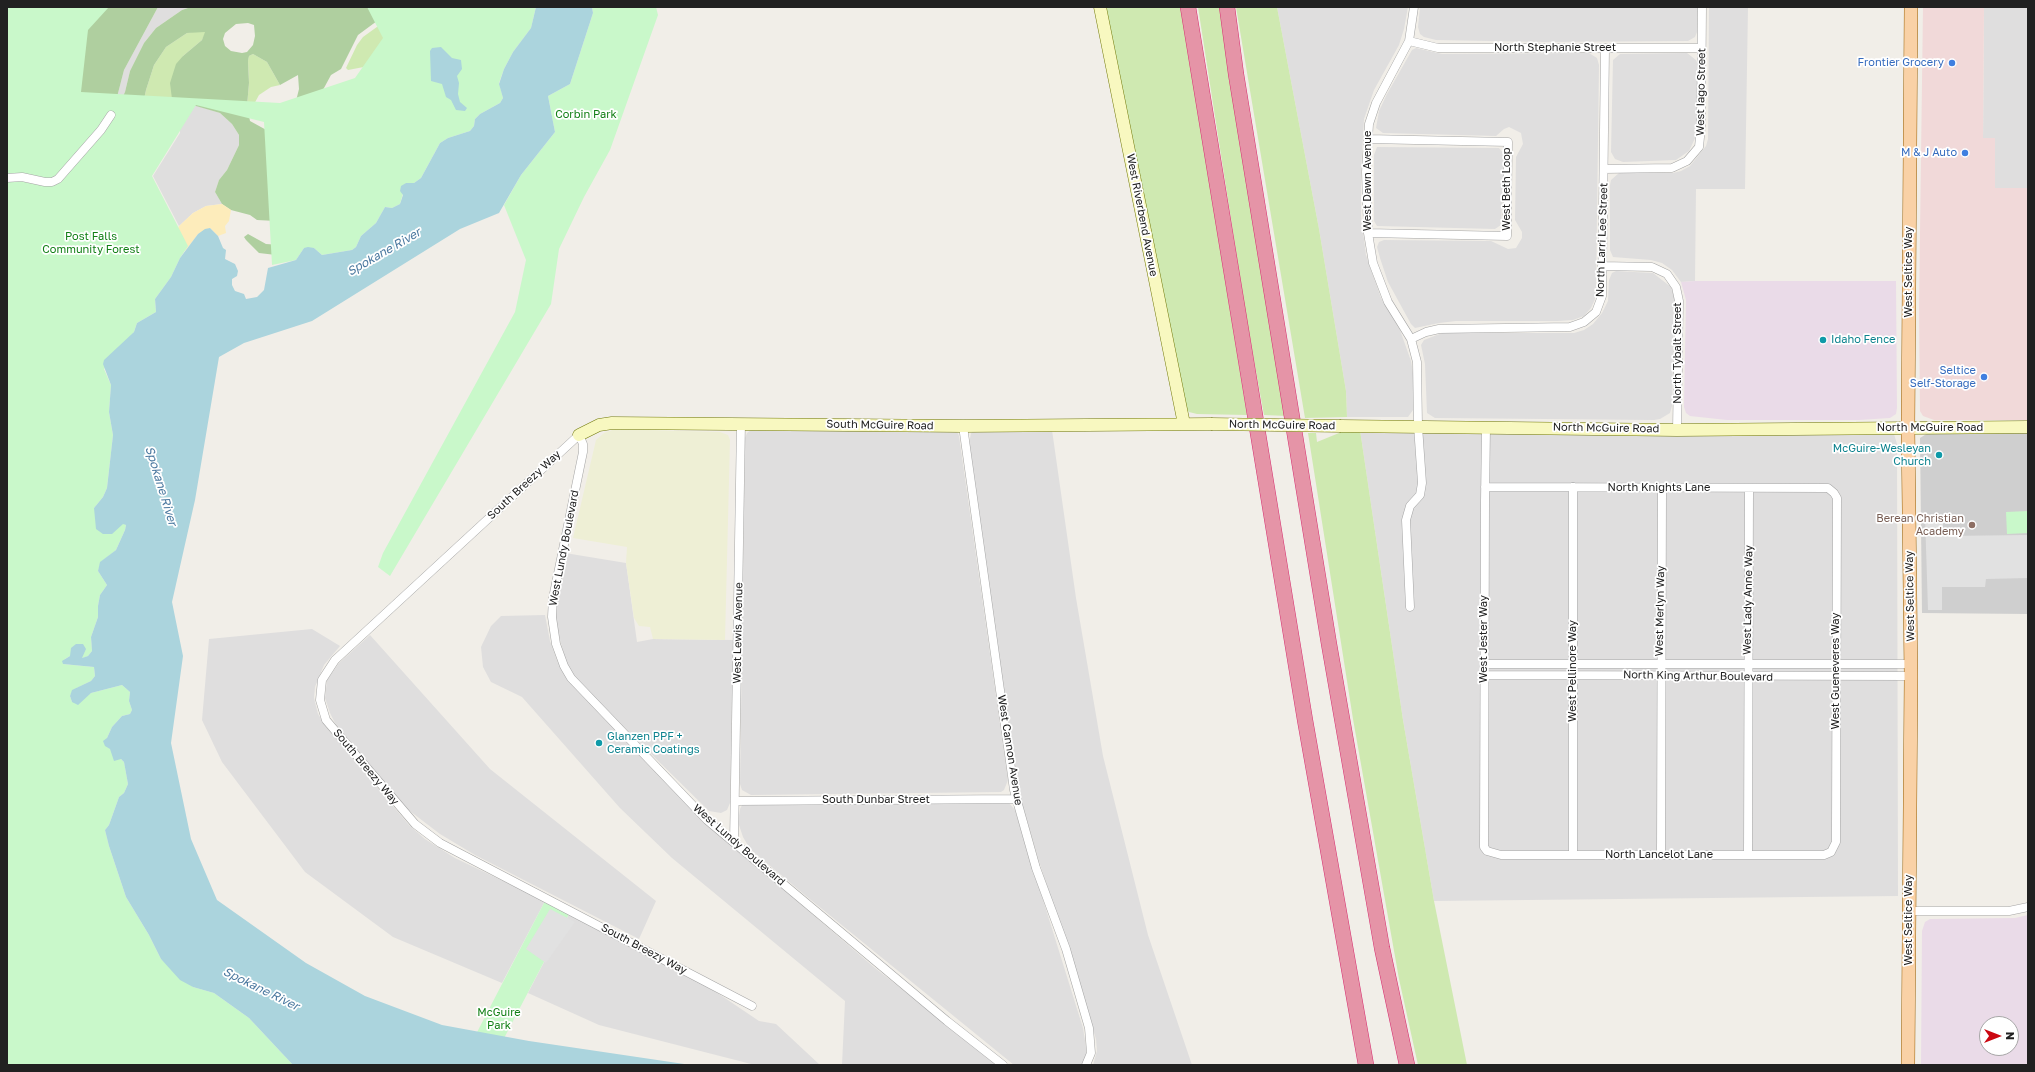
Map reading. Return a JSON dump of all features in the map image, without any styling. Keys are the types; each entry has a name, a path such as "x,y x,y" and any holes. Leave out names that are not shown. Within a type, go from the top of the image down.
{"highway":[{"path":"1188,7 1305,720 1366,1065"},
{"path":"1226,7 1329,644 1382,948 1407,1065"}],"main road":[{"name":"West Seltice Way","path":"1908,1065 1911,670 1908,428 1911,7"}],"street":[{"name":"West Riverbend Avenue","path":"1100,7 1184,424"},
{"name":"West Dawn Avenue","path":"1410,607 1405,530 1408,512 1418,499 1422,490 1421,447 1418,426 1419,378 1417,362 1411,339 1388,302 1372,263 1368,233 1368,139 1369,124 1376,102 1409,41 1414,7"},
{"name":"West Iago Street","path":"1604,169 1672,168 1687,161 1694,155 1699,147 1701,139 1702,7"},
{"name":"North Stephanie Street","path":"1409,41 1438,48 1702,48"},
{"name":"North Larri Lee Street","path":"1411,339 1426,332 1439,329 1562,327 1577,325 1592,317 1600,305 1604,169 1605,48"},
{"path":"7,178 22,178 45,182 52,182 58,179 101,130 111,116"},
{"name":"West Beth Loop","path":"1368,139 1508,142 1507,236 1368,233"},
{"name":"North Tybalt Street","path":"1602,266 1652,267 1667,274 1676,287 1679,301 1677,430"},
{"name":"South McGuire Road","path":"579,435 599,425 612,423 963,426 1184,424"},
{"name":"West Lewis Avenue","path":"734,842 741,423"},
{"name":"North McGuire Road","path":"1184,424 1486,426 1677,430 2028,427"},
{"name":"West Cannon Avenue","path":"963,426 1017,799 1036,868 1066,950 1089,1028 1092,1053 1086,1065"},
{"name":"West Jester Way","path":"1486,426 1484,847 1487,851"},
{"name":"West Lundy Boulevard","path":"579,435 583,444 582,454 552,607 552,625 559,653 569,674 577,685 707,820 946,1021 1003,1065"},
{"name":"South Breezy Way","path":"579,435 335,660 322,680 320,700 326,720 415,824 440,843 752,1006"},
{"name":"North Knights Lane","path":"1485,487 1828,488 1832,490"},
{"name":"West Pellinore Way","path":"1573,487 1573,855"},
{"name":"West Merlyn Way","path":"1661,855 1660,664 1662,488"},
{"name":"West Lady Anne Way","path":"1748,855 1747,664 1749,488"},
{"name":"West Gueneveres Way","path":"1831,852 1836,842 1837,498 1832,490"},
{"name":"North King Arthur Boulevard","path":"1484,664 1836,664 1911,670"},
{"name":"North King Arthur Boulevard","path":"1484,675 1573,674 1836,677 1911,670"},
{"name":"South Dunbar Street","path":"735,801 1017,799"},
{"name":"North Lancelot Lane","path":"1487,851 1501,855 1824,855 1831,852"},
{"path":"1910,911 2009,910 2028,907"}],"shaded area":[{"path":"158,7 191,7 182,10 156,28 144,43 130,71 125,92 117,108 126,103 149,105 172,99 182,101 220,113 232,124 239,135 239,145 227,170 219,180 215,192 222,204 206,206 193,213 179,226 153,176 180,133 180,113 177,107 169,105 151,109 130,108 124,109 115,116 109,113 116,101 124,70"},
{"path":"1277,7 1408,7 1399,45 1374,90 1364,119 1361,171 1361,216 1366,255 1371,270 1381,298 1400,330 1411,361 1413,373 1413,410 1408,417 1347,417 1346,391 1319,229"},
{"path":"1420,7 1698,7 1697,32 1695,37 1688,41 1544,42 1436,40 1424,37 1420,34 1418,27"},
{"path":"1709,7 1748,7 1745,189 1696,189 1695,281 1681,282 1672,270 1662,263 1651,260 1613,257 1610,250 1610,185 1611,180 1619,173 1673,173 1681,171 1690,166 1706,146 1708,139"},
{"path":"1923,7 1984,7 1983,138 1995,138 1995,188 2028,188 2028,420 1934,420 1923,416 1920,411 1919,308"},
{"path":"1984,7 2028,7 2028,188 1995,188 1995,139 1983,139"},
{"path":"1416,48 1442,54 1589,53 1597,58 1599,65 1596,290 1595,299 1591,308 1584,316 1573,320 1558,321 1456,321 1415,328 1411,324 1388,282 1377,247 1379,242 1384,240 1491,241 1508,249 1516,248 1522,238 1522,232 1515,220 1516,157 1523,144 1521,133 1509,127 1504,129 1496,136 1383,133 1376,128 1379,111 1387,94 1412,50"},
{"path":"1687,53 1696,60 1698,65 1697,134 1689,151 1676,160 1623,162 1615,159 1611,152 1613,60 1620,54"},
{"path":"1377,147 1499,148 1504,154 1501,225 1495,229 1377,226 1374,221 1374,155"},
{"path":"1616,271 1653,273 1671,287 1674,297 1672,406 1670,413 1660,419 1654,420 1435,418 1427,413 1425,364 1421,345 1424,340 1442,333 1574,333 1584,330 1593,324 1602,313 1608,301 1609,280 1612,273"},
{"path":"1896,281 1896,414 1890,418 1859,420 1727,420 1690,416 1686,413 1684,407 1686,300 1681,282"},
{"path":"752,429 957,431 959,436 1008,780 1004,790 1001,792 751,795 742,790 740,784 745,438 747,433"},
{"path":"976,430 1052,430 1076,598 1103,756 1148,935 1192,1065 1093,1065 1097,1051 1096,1039 1038,858 1022,803 1012,755 969,444 971,433"},
{"path":"1360,430 1894,434 1897,444 1898,896 1434,901 1403,720"},
{"path":"2028,432 2028,614 1922,613 1920,438 1928,433"},
{"path":"1925,516 1943,516 1943,536 2028,535 2028,578 1986,579 1985,587 1942,587 1942,610 1928,610"},
{"path":"565,553 626,563 637,642 653,639 733,640 730,803 727,810 721,813 709,811 578,682 567,665 555,622 555,606"},
{"path":"545,615 550,641 558,663 570,682 697,815 875,968 999,1065 842,1065 845,1001 672,858 620,808 522,697 491,682 483,667 481,647 491,626 501,616"},
{"path":"312,629 340,646 324,665 315,687 314,698 318,714 327,728 409,825 425,839 455,858 545,901 502,983 393,937 305,872 222,762 202,720 209,639"},
{"path":"370,635 490,769 656,901 639,939 475,855 440,834 402,805 335,723 325,698 327,680 339,663"},
{"path":"1009,803 1015,810 1083,1028 1086,1047 1086,1060 1083,1065 1014,1065 750,849 743,837 738,822 742,805 747,804"},
{"path":"550,909 575,922 546,963 526,949"},
{"path":"569,914 707,986 759,1021 776,1024 820,1065 755,1065 599,1025 528,993"},
{"path":"2028,915 2028,1065 1921,1065 1922,931 1925,922 1930,919 2015,918"}],"green space":[{"path":"7,7 158,7 124,70 116,101 99,131"},
{"name":"Post Falls Community Forest","path":"7,7 109,7 88,30 81,92 280,103 355,78 383,38 367,7 536,7 531,28 513,52 504,69 499,83 503,98 500,103 480,114 475,119 474,126 470,131 448,138 440,143 421,178 414,183 406,183 400,204 392,208 385,207 376,223 361,236 356,247 352,250 322,255 314,248 304,248 296,260 272,265 264,122 196,105 152,176 188,246 180,258 171,277 155,299 156,312 137,323 134,332 104,369 111,385 109,412 113,435 107,488 103,497 94,508 126,525 116,550 101,562 98,571 107,585 100,595 98,617 91,637 92,651 88,656 83,658 70,656 65,659 63,664 94,667 95,676 91,681 73,690 70,696 72,702 91,693 122,685 130,692 129,701 132,710 130,714 122,716 112,727 107,738 110,749 124,762 128,784 124,793 119,797 109,825 105,830 109,846 126,897 149,935 161,959 193,987 214,993 249,1018 293,1065 7,1065"},
{"path":"191,7 396,7 358,35 341,69 331,75 304,125 290,125 299,89 298,75 280,85 267,62 253,54 249,56 247,106 250,121 270,132 276,221 257,220 250,215 231,210 222,204 215,192 219,180 227,170 239,145 239,135 232,124 220,113 172,99 170,83 176,64 202,40 205,32 187,33 166,47 154,65 143,104 117,109 125,92 130,71 144,43 156,28 182,10","holes":["248,23 254,25 255,36 253,45 247,52 242,53 231,51 225,46 223,39 225,33 236,24"]},
{"name":"Corbin Park","path":"592,7 656,7 658,15 610,150 584,197 559,249 551,304 390,576 378,567 383,553 515,312 526,260 504,205 521,175 555,132 548,96 570,84 593,13"},
{"path":"1106,7 1181,7 1247,415 1197,414 1189,412 1186,408"},
{"path":"1198,7 1220,7 1287,416 1264,415 1247,322"},
{"path":"1236,7 1277,7 1319,229 1346,391 1347,417 1305,418"},
{"path":"381,24 387,33 369,66 348,70 346,68 357,45 363,37"},
{"path":"199,31 205,32 205,34 202,40 183,56 172,99 143,104 154,65 166,47 187,33"},
{"path":"253,54 267,62 280,85 271,87 259,95 253,106 249,119 247,106 249,83 248,61 249,56"},
{"path":"248,234 266,244 281,245 276,255 259,253 244,237"},
{"path":"615,429 720,432 728,435 730,440 725,640 653,639 650,627 639,626 634,618 626,563 627,547 573,538 596,440 604,433"},
{"path":"1360,430 1403,720 1434,901 1467,1065 1418,1065 1399,979 1353,719 1308,433 1316,433 1317,442 1344,431"},
{"path":"2028,511 2028,533 2007,534 2006,512"},
{"name":"McGuire Park","path":"545,901 569,914 501,1044 473,1040"}],"sand":[{"path":"222,204 231,210 229,221 225,226 226,233 218,236 210,228 198,234 185,251 170,245 179,226 193,213 206,206"}],"water":[{"name":"Spokane River","path":"536,7 592,7 593,13 570,84 548,96 555,132 521,175 499,213 460,229 312,321 244,343 219,357 195,500 172,602 183,656 171,743 191,839 217,900 306,963 365,996 442,1025 529,1041 691,1065 293,1065 249,1018 214,993 193,987 180,980 161,959 149,935 126,897 109,846 105,830 109,825 119,797 124,793 128,784 124,762 121,759 114,761 110,749 105,746 103,741 107,738 112,727 122,716 130,714 132,710 129,701 130,692 122,685 91,693 78,705 72,702 70,696 72,690 91,681 95,676 94,667 63,664 62,661 70,656 71,648 76,644 83,644 86,649 82,658 88,656 92,651 91,637 98,617 100,595 107,585 98,571 100,562 116,550 126,525 123,524 112,534 103,534 96,529 94,508 103,497 107,488 113,435 109,412 111,385 103,364 104,360 134,332 137,323 156,312 155,299 171,277 180,258 198,234 205,229 210,228 218,236 223,248 226,250 225,259 235,264 238,271 237,276 232,279 232,285 235,291 244,294 246,299 257,297 264,290 268,268 296,260 304,248 314,248 322,255 352,250 356,247 361,236 376,223 385,207 392,208 400,204 403,195 400,191 401,186 406,183 414,183 421,178 440,143 448,138 470,131 474,126 475,119 480,114 500,103 503,98 499,84 504,69 513,52 531,28"},
{"path":"441,47 452,58 461,60 462,69 457,76 459,83 458,94 460,102 467,108 465,111 456,110 451,100 446,97 442,84 431,81 430,51 432,48"}],"place":[{"name":"Frontier Grocery","path":"1952,63"},
{"name":"M & J Auto","path":"1965,153"},
{"name":"Idaho Fence","path":"1823,340"},
{"name":"Seltice Self-Storage","path":"1984,377"},
{"name":"McGuire-Wesleyan Church","path":"1939,455"},
{"name":"Berean Christian Academy","path":"1972,525"},
{"name":"Glanzen PPF + Ceramic Coatings","path":"599,743"}]}
